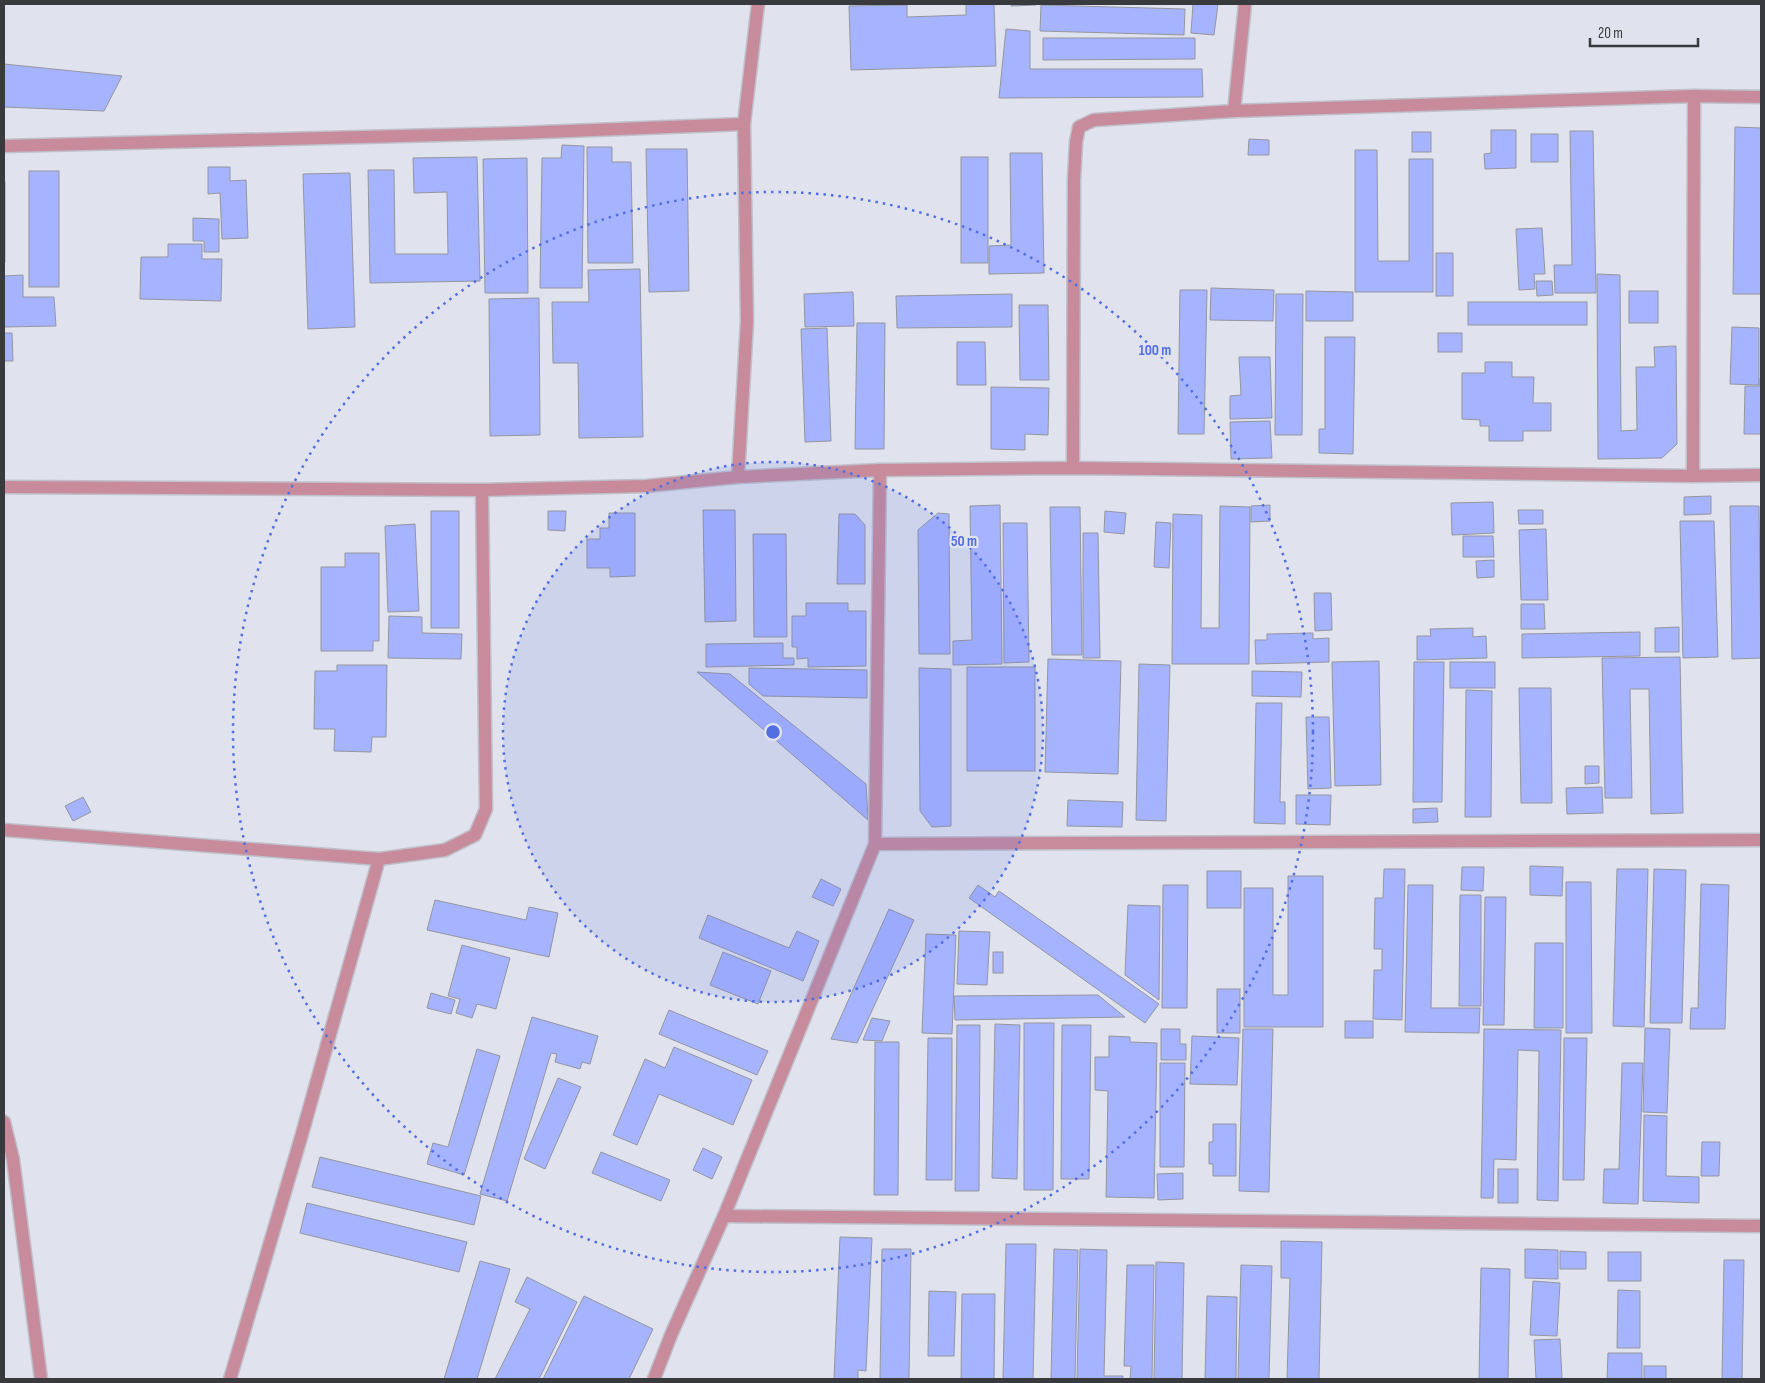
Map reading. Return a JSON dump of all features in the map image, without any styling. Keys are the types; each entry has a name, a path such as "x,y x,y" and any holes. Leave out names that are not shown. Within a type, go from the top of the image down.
{"street":[{"path":"738,477 747,321 744,124 758,4"},
{"path":"1234,111 1244,4"},
{"path":"1693,476 1694,96"},
{"path":"1073,468 1074,180 1076,142 1079,127 1094,120 1234,111 1694,96 1761,97"},
{"path":"4,146 518,133 744,124"},
{"path":"4,487 482,490 646,486 738,477 880,470 1073,468 1693,476 1761,475"},
{"path":"654,1379 671,1335 724,1216 875,844 880,470"},
{"path":"4,830 379,859 445,850 475,834 486,810 482,490"},
{"path":"875,844 1761,840"},
{"path":"230,1379 302,1134 379,859"},
{"path":"4,1122 13,1159 42,1379"},
{"path":"724,1216 1761,1226"}],"building":[{"path":"966,4 994,4 996,66 851,70 849,6 907,5 907,17 966,15"},
{"path":"1011,4 1036,4 1036,5 1011,6"},
{"path":"1193,4 1218,4 1214,35 1191,33"},
{"path":"1041,5 1185,9 1184,35 1040,31"},
{"path":"1006,29 1030,31 1030,69 1202,69 1203,97 999,98"},
{"path":"1043,38 1195,38 1195,59 1043,60"},
{"path":"4,64 122,76 104,111 4,107"},
{"path":"1735,127 1761,128 1761,294 1733,294"},
{"path":"1491,130 1516,130 1516,168 1485,169 1484,154 1491,153"},
{"path":"1570,131 1593,131 1596,293 1555,293 1554,265 1572,265"},
{"path":"1412,132 1431,132 1431,152 1412,152"},
{"path":"1531,134 1558,134 1558,162 1531,162"},
{"path":"1249,139 1269,140 1269,155 1248,155"},
{"path":"562,145 584,146 582,288 540,288 542,158 561,158"},
{"path":"587,147 612,147 612,162 631,162 633,263 588,263"},
{"path":"646,149 687,149 689,291 649,292"},
{"path":"1355,150 1377,150 1378,261 1409,261 1409,159 1433,159 1433,292 1355,292"},
{"path":"1010,153 1042,153 1044,273 989,274 989,246 1011,245"},
{"path":"477,157 480,281 370,283 368,170 394,170 395,254 448,254 447,192 414,193 413,158"},
{"path":"961,157 988,157 988,263 961,263"},
{"path":"527,158 528,293 485,293 483,159"},
{"path":"208,167 230,167 230,181 246,180 248,238 222,239 220,193 208,194"},
{"path":"29,171 59,171 59,287 29,287"},
{"path":"350,173 355,327 308,329 303,174"},
{"path":"5,182 5,262 4,262"},
{"path":"193,218 219,219 219,252 204,252 204,241 193,241"},
{"path":"1542,228 1545,274 1534,274 1535,289 1519,290 1516,229"},
{"path":"168,244 202,244 202,259 222,259 221,301 140,299 141,257 168,257"},
{"path":"1436,253 1453,253 1453,296 1436,296"},
{"path":"640,269 643,437 579,438 578,363 553,363 552,302 589,302 588,270"},
{"path":"1597,274 1620,275 1621,431 1637,430 1636,367 1655,367 1654,347 1676,346 1677,444 1662,458 1598,459"},
{"path":"23,275 23,297 54,297 56,326 4,327 4,276"},
{"path":"1536,281 1552,281 1553,295 1537,296"},
{"path":"1211,288 1274,290 1273,321 1210,320"},
{"path":"1180,290 1207,290 1204,434 1178,434"},
{"path":"1306,291 1353,292 1353,321 1306,321"},
{"path":"1629,291 1658,291 1658,323 1629,323"},
{"path":"853,292 854,326 805,327 804,294"},
{"path":"1012,294 1012,327 897,328 896,296"},
{"path":"1276,294 1303,294 1302,435 1275,435"},
{"path":"539,298 540,435 490,436 489,299"},
{"path":"1468,302 1587,302 1587,325 1468,325"},
{"path":"1019,305 1048,305 1049,380 1020,380"},
{"path":"857,323 885,323 884,449 855,449"},
{"path":"1732,327 1759,328 1759,385 1730,384"},
{"path":"827,328 831,441 805,442 801,329"},
{"path":"4,333 12,333 13,361 4,361"},
{"path":"1438,333 1462,333 1462,352 1438,352"},
{"path":"1325,337 1355,337 1353,454 1319,453 1319,429 1325,429"},
{"path":"957,342 985,342 986,385 957,385"},
{"path":"1239,357 1270,357 1272,418 1230,419 1230,396 1241,395"},
{"path":"1485,362 1512,362 1512,377 1534,377 1533,403 1551,403 1551,431 1523,431 1523,441 1489,441 1489,426 1480,426 1480,420 1462,419 1462,373 1485,373"},
{"path":"1759,379 1761,379 1761,434 1744,434 1745,386 1759,386"},
{"path":"991,387 1049,388 1048,435 1025,434 1025,450 991,449"},
{"path":"1270,421 1272,458 1231,459 1230,422"},
{"path":"1711,496 1711,514 1684,515 1684,497"},
{"path":"1493,502 1494,533 1452,535 1451,503"},
{"path":"1000,505 1002,664 953,665 953,641 972,640 970,506"},
{"path":"1270,505 1270,521 1251,522 1251,506"},
{"path":"1220,506 1250,507 1249,664 1172,664 1173,514 1202,515 1201,628 1219,628"},
{"path":"1730,506 1759,506 1761,658 1732,659"},
{"path":"1050,507 1080,507 1082,655 1052,655"},
{"path":"703,510 735,510 736,621 705,622"},
{"path":"1518,510 1543,510 1543,524 1519,524"},
{"path":"431,511 459,511 459,628 431,628"},
{"path":"548,511 566,511 565,531 548,530"},
{"path":"1105,511 1126,513 1124,534 1104,532"},
{"path":"609,513 635,513 635,576 610,577 610,568 587,568 587,539 600,539 600,528 609,528"},
{"path":"938,513 949,514 950,654 919,654 918,530"},
{"path":"839,514 855,514 865,525 865,584 837,584"},
{"path":"1680,521 1714,521 1718,657 1683,658"},
{"path":"1156,522 1171,523 1169,568 1154,567"},
{"path":"1003,523 1027,523 1029,662 1004,663"},
{"path":"415,524 419,611 388,612 385,526"},
{"path":"1546,529 1548,600 1521,600 1519,530"},
{"path":"1083,533 1098,533 1100,658 1083,658"},
{"path":"753,534 786,534 787,637 754,637"},
{"path":"1463,536 1493,536 1494,557 1463,557"},
{"path":"345,553 379,553 379,641 373,641 373,651 321,651 321,567 345,567"},
{"path":"1494,560 1494,577 1477,578 1476,561"},
{"path":"1314,593 1331,593 1332,630 1315,631"},
{"path":"806,603 848,603 848,611 866,611 866,666 808,667 808,658 797,659 797,647 792,647 792,616 806,616"},
{"path":"1521,604 1544,604 1545,629 1521,629"},
{"path":"389,616 422,617 422,633 462,634 461,659 388,658"},
{"path":"1679,627 1679,652 1655,652 1655,628"},
{"path":"1473,628 1473,637 1486,636 1487,658 1417,660 1417,636 1431,636 1430,629"},
{"path":"1640,632 1640,656 1522,658 1522,634"},
{"path":"1313,633 1313,639 1329,638 1329,662 1256,664 1255,640 1267,640 1267,634"},
{"path":"783,643 783,658 794,658 794,665 706,667 706,644"},
{"path":"1680,657 1683,813 1651,814 1649,689 1630,689 1632,798 1605,798 1602,658"},
{"path":"1048,659 1121,661 1118,774 1045,772"},
{"path":"1379,661 1381,785 1335,786 1332,662"},
{"path":"1414,662 1444,662 1442,802 1413,802"},
{"path":"1450,662 1495,662 1495,688 1450,688"},
{"path":"1139,664 1170,665 1166,821 1136,820"},
{"path":"337,665 387,665 386,737 372,737 371,752 334,751 335,729 314,729 315,671 337,671"},
{"path":"967,667 1035,667 1035,771 967,771"},
{"path":"749,668 867,670 867,698 763,696 749,684"},
{"path":"919,668 951,669 951,826 932,827 920,811"},
{"path":"1252,671 1302,672 1301,697 1252,696"},
{"path":"697,672 730,674 866,784 868,820"},
{"path":"1519,688 1551,688 1552,803 1521,803"},
{"path":"1466,690 1492,691 1491,817 1465,817"},
{"path":"1256,703 1282,703 1280,802 1285,802 1285,824 1254,823"},
{"path":"1306,717 1329,717 1331,788 1308,789"},
{"path":"1585,766 1599,766 1599,783 1585,784"},
{"path":"1602,787 1603,813 1567,814 1566,788"},
{"path":"1296,795 1331,795 1330,825 1296,824"},
{"path":"83,797 91,812 73,821 65,806"},
{"path":"1068,800 1123,802 1122,827 1067,826"},
{"path":"1437,808 1438,822 1413,823 1413,809"},
{"path":"1530,866 1563,867 1562,896 1530,895"},
{"path":"1462,867 1484,867 1483,891 1461,890"},
{"path":"1384,869 1405,869 1402,1020 1373,1019 1374,970 1382,970 1382,949 1374,949 1375,898 1383,898"},
{"path":"1617,869 1648,869 1644,1027 1613,1026"},
{"path":"1654,869 1686,870 1682,1023 1650,1023"},
{"path":"1207,871 1241,871 1241,908 1207,908"},
{"path":"1288,876 1323,876 1323,1027 1244,1027 1244,888 1273,888 1273,995 1288,995"},
{"path":"821,879 841,889 833,906 812,897"},
{"path":"1566,882 1591,882 1592,1033 1566,1033"},
{"path":"1701,884 1729,885 1725,1029 1690,1029 1691,1008 1698,1008"},
{"path":"978,885 995,897 999,891 1159,1004 1145,1023 969,898"},
{"path":"1163,885 1188,885 1187,1008 1162,1008"},
{"path":"1408,885 1433,885 1431,1008 1480,1008 1479,1033 1405,1032"},
{"path":"1460,895 1481,895 1481,1006 1459,1006"},
{"path":"1485,897 1506,897 1504,1025 1483,1025"},
{"path":"435,900 526,920 529,907 558,913 549,957 427,930"},
{"path":"1128,905 1160,906 1159,1000 1125,975"},
{"path":"889,909 914,920 857,1043 831,1039"},
{"path":"708,915 789,948 797,931 819,941 803,981 699,938"},
{"path":"959,931 990,932 987,985 957,984"},
{"path":"926,934 956,935 952,1034 922,1033"},
{"path":"1535,943 1563,943 1563,1028 1534,1028"},
{"path":"462,945 510,958 496,1009 477,1004 472,1018 456,1013 460,999 448,996"},
{"path":"723,952 771,971 758,1004 710,985"},
{"path":"993,952 1003,952 1003,973 993,973"},
{"path":"1217,989 1240,989 1240,1033 1217,1033"},
{"path":"431,993 455,1000 451,1014 427,1008"},
{"path":"1098,995 1125,1017 955,1020 954,996"},
{"path":"669,1010 768,1051 757,1075 659,1034"},
{"path":"532,1017 598,1036 590,1064 582,1062 580,1069 555,1062 557,1054 551,1053 507,1201 480,1194"},
{"path":"872,1018 890,1021 882,1041 863,1040"},
{"path":"1345,1021 1373,1021 1373,1038 1345,1038"},
{"path":"1024,1023 1054,1023 1053,1190 1024,1190"},
{"path":"995,1024 1020,1025 1017,1179 992,1178"},
{"path":"957,1025 980,1025 979,1191 955,1191"},
{"path":"1062,1025 1091,1025 1089,1179 1061,1179"},
{"path":"1645,1028 1670,1029 1667,1113 1643,1112"},
{"path":"1161,1029 1180,1029 1180,1044 1186,1044 1186,1060 1161,1060"},
{"path":"1243,1029 1273,1029 1269,1192 1239,1191"},
{"path":"1484,1029 1561,1030 1558,1201 1537,1200 1539,1051 1518,1050 1516,1160 1494,1159 1493,1198 1481,1198"},
{"path":"1109,1036 1130,1037 1130,1042 1157,1043 1154,1198 1106,1197 1108,1091 1095,1090 1095,1057 1109,1057"},
{"path":"1192,1036 1239,1038 1237,1085 1190,1084"},
{"path":"928,1038 952,1038 952,1180 926,1180"},
{"path":"1564,1038 1587,1038 1584,1180 1563,1180"},
{"path":"875,1042 899,1042 898,1195 874,1195"},
{"path":"674,1047 752,1080 733,1125 659,1094 637,1145 613,1135 645,1059 665,1068"},
{"path":"477,1049 500,1056 464,1175 427,1164 433,1143 448,1147"},
{"path":"1160,1063 1185,1063 1184,1167 1160,1167"},
{"path":"1622,1063 1643,1063 1638,1204 1603,1203 1604,1169 1619,1169"},
{"path":"558,1078 581,1087 545,1169 524,1159"},
{"path":"1644,1115 1667,1116 1666,1176 1699,1177 1699,1203 1643,1201"},
{"path":"1213,1124 1236,1124 1236,1176 1213,1176 1213,1164 1209,1164 1209,1142 1213,1142"},
{"path":"1702,1142 1720,1142 1719,1176 1701,1176"},
{"path":"703,1148 722,1157 712,1179 693,1170"},
{"path":"601,1152 670,1180 661,1201 592,1173"},
{"path":"320,1157 481,1196 474,1225 312,1187"},
{"path":"1498,1169 1518,1169 1518,1203 1498,1203"},
{"path":"1183,1173 1183,1199 1158,1200 1157,1174"},
{"path":"307,1203 467,1242 459,1272 300,1233"},
{"path":"840,1237 872,1238 866,1371 858,1370 858,1379 834,1379"},
{"path":"1281,1241 1322,1242 1319,1379 1287,1379 1290,1278 1281,1278"},
{"path":"1006,1244 1036,1244 1033,1379 1003,1379"},
{"path":"882,1249 911,1249 909,1379 880,1379"},
{"path":"1054,1249 1078,1250 1075,1379 1051,1379"},
{"path":"1080,1249 1107,1250 1104,1376 1123,1376 1123,1379 1077,1379"},
{"path":"1525,1249 1558,1250 1558,1279 1525,1278"},
{"path":"1560,1251 1586,1252 1586,1269 1560,1269"},
{"path":"1608,1252 1641,1252 1641,1281 1608,1281"},
{"path":"1724,1260 1744,1260 1742,1379 1722,1379"},
{"path":"480,1261 510,1269 477,1379 444,1379"},
{"path":"1156,1262 1184,1263 1182,1379 1154,1379"},
{"path":"1127,1265 1154,1265 1152,1379 1130,1379 1131,1366 1124,1366"},
{"path":"1241,1265 1272,1266 1269,1379 1238,1379"},
{"path":"1481,1268 1510,1269 1508,1379 1479,1379"},
{"path":"527,1277 577,1302 539,1379 495,1379 530,1309 515,1302"},
{"path":"1533,1281 1560,1283 1557,1336 1530,1335"},
{"path":"1618,1290 1640,1291 1640,1348 1617,1348"},
{"path":"929,1291 956,1292 954,1356 928,1356"},
{"path":"962,1294 995,1294 994,1379 961,1379"},
{"path":"584,1296 653,1329 629,1379 543,1379"},
{"path":"1207,1296 1237,1297 1236,1379 1205,1379"},
{"path":"1560,1339 1562,1379 1536,1379 1534,1340"},
{"path":"1608,1353 1642,1353 1642,1379 1607,1379"},
{"path":"1644,1366 1666,1366 1666,1379 1644,1379"}]}
